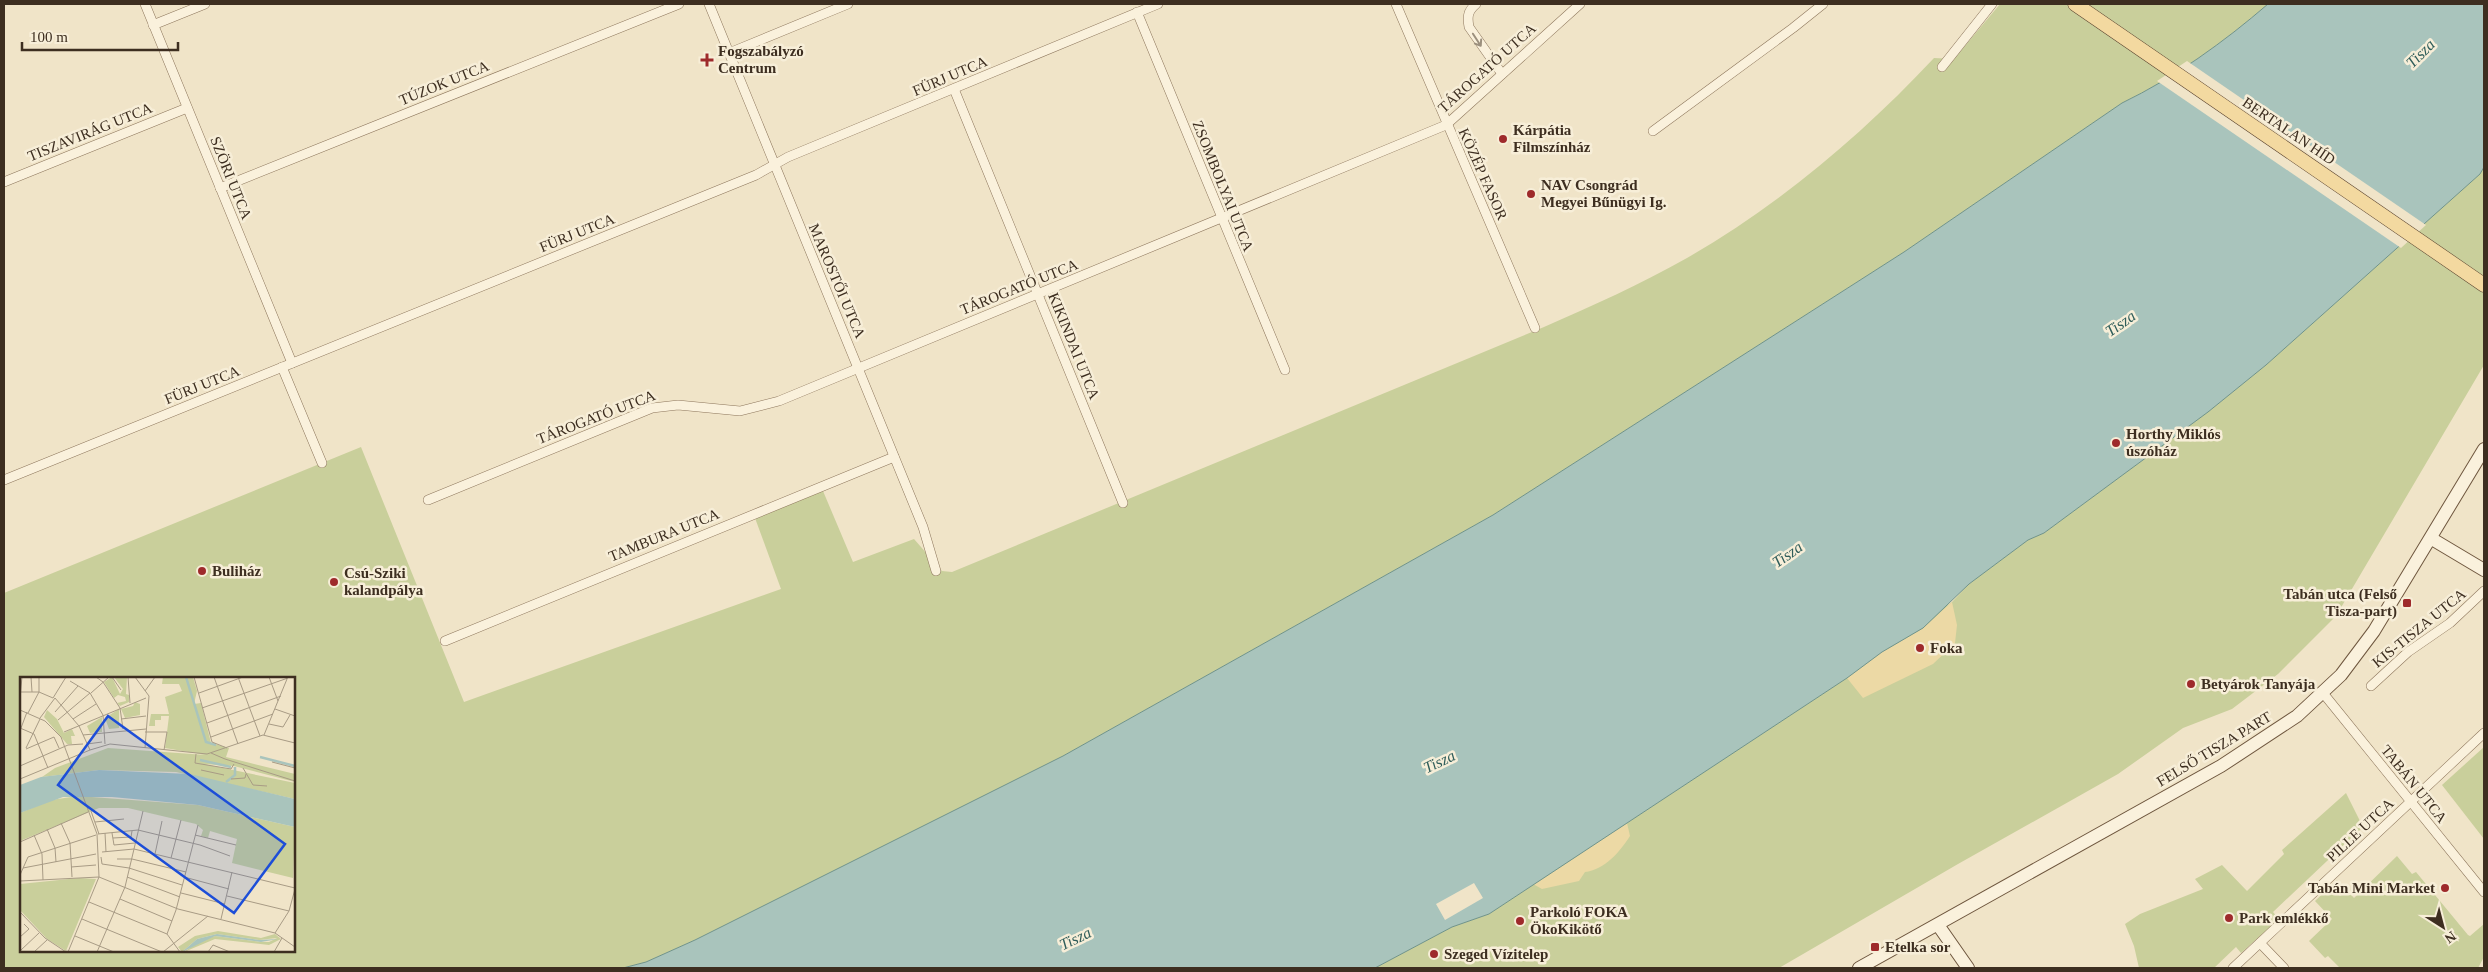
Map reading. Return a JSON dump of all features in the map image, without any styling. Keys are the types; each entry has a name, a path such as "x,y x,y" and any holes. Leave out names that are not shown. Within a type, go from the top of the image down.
{"main road":[{"name":"BERTALAN HÍD","path":"2075,4 2484,285"},
{"name":"FELSŐ TISZA PART","path":"1859,968 2221,766 2280,729 2323,693 2341,675 2374,631 2432,538 2484,449"},
{"path":"2432,538 2484,570"},
{"path":"1938,925 1968,968"}],"street":[{"name":"SZÖRI UTCA","path":"145,4 292,363"},
{"path":"153,25 205,4"},
{"name":"TÚZOK UTCA","path":"220,188 679,4"},
{"name":"MAROSTŐI UTCA","path":"709,4 923,527 936,571"},
{"path":"729,53 848,4"},
{"name":"FÜRJ UTCA","path":"4,480 756,175 773,164 1158,4"},
{"name":"KÖZÉP FASOR","path":"1396,4 1446,125 1535,328"},
{"path":"1476,4 1469,10 1467,18 1468,27 1502,74"},
{"name":"TÁROGATÓ UTCA","path":"428,500 652,408 665,405 740,411 759,408 1222,219 1446,125 1580,4"},
{"path":"1654,131 1823,4"},
{"path":"1942,67 1992,4"},
{"name":"ZSOMBOLYAI UTCA","path":"1137,12 1284,370"},
{"name":"KIKINDAI UTCA","path":"954,89 1123,503"},
{"name":"TISZAVIRÁG UTCA","path":"4,182 187,108"},
{"path":"282,367 322,463"},
{"name":"TAMBURA UTCA","path":"445,641 894,457"},
{"name":"KIS-TISZA UTCA","path":"2371,686 2408,652 2450,624 2484,591"},
{"name":"TABÁN UTCA","path":"2323,693 2484,892"},
{"name":"PILLE UTCA","path":"2233,968 2484,733"},
{"path":"2260,943 2284,968"}],"green space":[{"path":"2000,4 2268,4 2234,32 2179,71 2122,103 1904,252 1493,515 1063,756 695,940 646,962 623,968 4,968 4,593 361,447 464,702 781,589 755,518 823,491 853,562 914,539 942,571 952,572 1544,327 1652,277 1721,237 1787,192 1878,114 1934,58 1954,59"},
{"path":"2484,167 2484,365 2336,616 2278,674 2232,709 2183,728 2118,774 1779,968 1375,968 1452,927 1489,914 1847,678 1952,602 1969,584 2028,540 2044,533 2208,412 2266,365 2480,174"},
{"path":"2484,747 2484,839 2442,785"},
{"path":"2346,793 2363,827 2273,912 2279,919 2241,953 2236,947 2214,968 2139,968 2134,946 2125,924 2140,914 2203,889 2195,879 2222,865 2247,891 2284,854 2282,850"},
{"path":"2397,856 2412,874 2416,872 2468,935 2470,936 2484,924 2484,957 2478,968 2340,968 2328,956 2325,958 2309,941 2332,919 2315,901 2337,880 2354,898"}],"sand":[{"name":"Foka","path":"1952,602 1957,625 1955,643 1933,664 1863,698 1847,678 1882,652 1923,628"},
{"path":"1627,823 1630,836 1621,848 1599,868 1585,872 1579,881 1542,889 1533,884"}],"water":[{"name":"Tisza","path":"2268,4 2484,4 2484,167 2480,174 2266,365 2208,412 2044,533 2028,540 1969,584 1923,628 1882,652 1847,678 1489,914 1452,927 1375,968 623,968 646,962 695,940 1063,756 1493,515 1904,252 2122,103 2179,71 2234,32"}],"pier":[{"path":"2187,61 2426,225 2401,248 2157,81"},
{"path":"1474,883 1483,898 1445,920 1436,904"}],"place":[{"name":"Fogszabályzó Centrum","path":"707,60"},
{"name":"Kárpátia Filmszínház","path":"1503,139"},
{"name":"NAV Csongrád Megyei Bűnügyi Ig.","path":"1531,194"},
{"name":"Horthy Miklós úszóház","path":"2116,443"},
{"name":"Buliház","path":"202,571"},
{"name":"Csú-Sziki kalandpálya","path":"334,582"},
{"name":"Tabán utca (Felső Tisza-part)","path":"2407,603"},
{"name":"Foka","path":"1920,648"},
{"name":"Betyárok Tanyája","path":"2191,684"},
{"name":"Tabán Mini Market","path":"2445,888"},
{"name":"Park emlékkő","path":"2229,918"},
{"name":"Parkoló FOKA ÖkoKikötő","path":"1520,921"},
{"name":"Etelka sor","path":"1875,947"},
{"name":"Szeged Vízitelep","path":"1434,954"}]}
